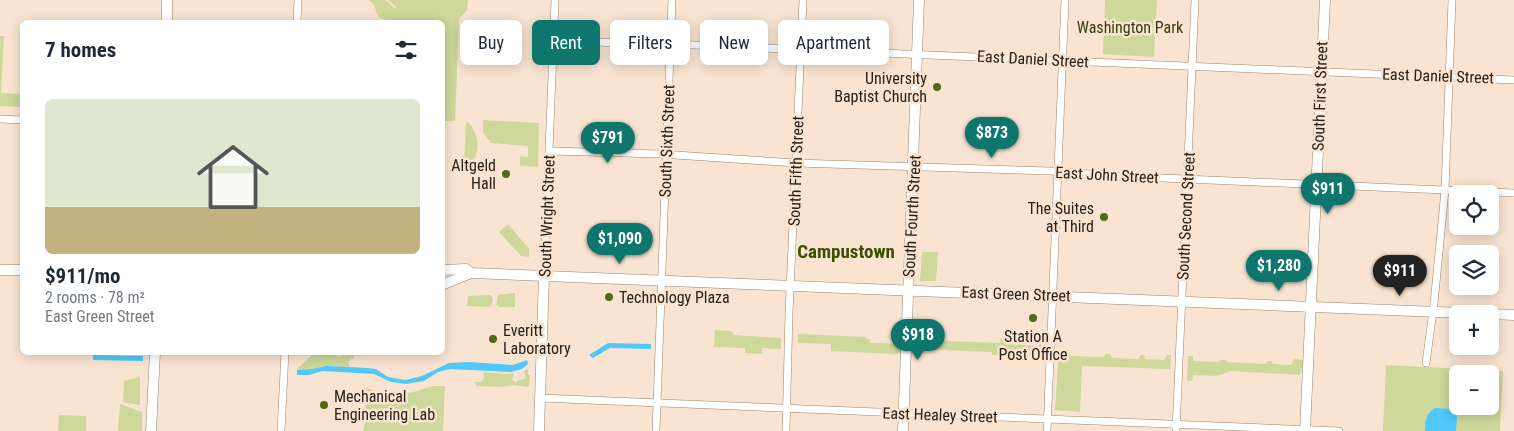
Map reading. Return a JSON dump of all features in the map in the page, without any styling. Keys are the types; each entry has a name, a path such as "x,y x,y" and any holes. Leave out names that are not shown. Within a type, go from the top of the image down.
{"street":[{"path":"167,0 167,20"},
{"path":"297,20 298,0"},
{"name":"South Wright Street","path":"554,20 555,0"},
{"name":"South Sixth Street","path":"672,0 672,20"},
{"name":"South Fifth Street","path":"802,20 803,0"},
{"name":"South Fourth Street","path":"903,431 919,0"},
{"path":"1046,431 1065,0"},
{"name":"South Second Street","path":"1176,428 1195,0"},
{"name":"South First Street","path":"1305,430 1324,0"},
{"path":"1426,363 1445,190 1452,0"},
{"name":"East Daniel Street","path":"690,45 778,48"},
{"name":"East Daniel Street","path":"889,53 1514,80"},
{"name":"South Wright Street","path":"539,431 553,65"},
{"name":"South Sixth Street","path":"656,431 670,65"},
{"name":"South Fifth Street","path":"786,431 800,65"},
{"path":"0,119 20,120"},
{"name":"East John Street","path":"550,151 667,154 796,163 1058,172 1514,193"},
{"name":"East Green Street","path":"445,270 466,269 471,273 663,279 791,286 1449,312"},
{"path":"0,270 20,270"},
{"path":"445,284 471,273"},
{"name":"East Green Street","path":"1499,314 1514,315"},
{"path":"151,431 155,355"},
{"path":"281,431 285,355"},
{"name":"East Healey Street","path":"540,398 1047,419 1176,428 1339,431"}],"green space":[{"path":"368,0 385,0 396,9 388,0 468,0 467,10 459,19 455,121 445,121 445,20 382,19 377,15 374,4"},
{"name":"Washington Park","path":"1105,0 1157,0 1154,57 1103,54"},
{"path":"0,36 4,36 1,93 20,94 20,107 0,106"},
{"path":"483,120 539,123 538,167 520,166 520,156 528,157 528,146 491,143 483,132"},
{"path":"467,122 474,130 478,146 473,161 464,163 466,124"},
{"path":"508,224 529,249 529,257 521,256 499,232"},
{"path":"922,252 938,252 936,281 920,281"},
{"path":"515,293 515,307 498,307 496,305 498,295"},
{"path":"490,295 493,298 492,305 489,307 467,306 468,296"},
{"path":"715,330 732,331 734,335 781,338 781,349 762,348 762,354 745,353 745,348 714,347"},
{"path":"798,334 866,337 866,339 870,339 870,343 901,344 901,352 897,354 831,351 831,344 798,343"},
{"path":"1001,338 1007,338 1007,344 1039,346 1040,341 1042,341 1041,354 1023,356 992,355 992,352 917,349 917,340 1000,343"},
{"path":"1059,350 1069,350 1071,356 1103,357 1106,354 1110,354 1112,358 1138,359 1141,355 1144,355 1145,359 1164,360 1167,355 1171,355 1170,369 1082,366 1080,412 1055,410"},
{"path":"312,355 354,355 354,359 351,359 348,363 350,367 326,366 297,370"},
{"path":"1188,356 1193,356 1193,361 1218,362 1225,360 1227,362 1265,364 1267,361 1271,361 1273,364 1291,365 1294,359 1302,360 1303,362 1300,375 1231,371 1217,376 1193,375 1192,381 1187,381"},
{"path":"1386,365 1449,368 1449,415 1499,415 1499,371 1503,371 1500,431 1383,431"},
{"path":"528,369 528,375 530,375 528,387 514,385 501,387 476,386 475,382 481,382 484,378 483,372 514,373 512,380 516,383 526,378 524,371"},
{"path":"140,377 140,405 123,402 124,381"},
{"path":"432,386 445,386 443,431 363,431 366,388 399,394 415,392"},
{"path":"120,404 142,412 142,431 118,431"},
{"path":"59,415 86,416 86,431 58,431"}],"water":[{"path":"608,343 651,344 651,349 610,348 593,358 589,355"},
{"path":"93,355 143,356 143,361 93,360"},
{"path":"527,360 528,364 522,369 511,372 450,369 438,372 424,381 406,384 391,382 374,374 322,371 309,375 297,375 297,370 326,366 376,369 388,377 405,380 422,376 449,363 469,362 513,365"},
{"path":"1435,408 1448,409 1449,415 1456,415 1456,431 1425,431 1428,415"}],"place":[{"name":"University Baptist Church","path":"937,87"},
{"name":"Altgeld Hall","path":"506,174"},
{"name":"The Suites at Third","path":"1104,217"},
{"name":"Technology Plaza","path":"609,297"},
{"name":"Station A Post Office","path":"1033,318"},
{"name":"Everitt Laboratory","path":"493,339"},
{"name":"Mechanical Engineering Lab","path":"324,405"}],"district":[{"name":"Campustown","path":"846,251"}]}
